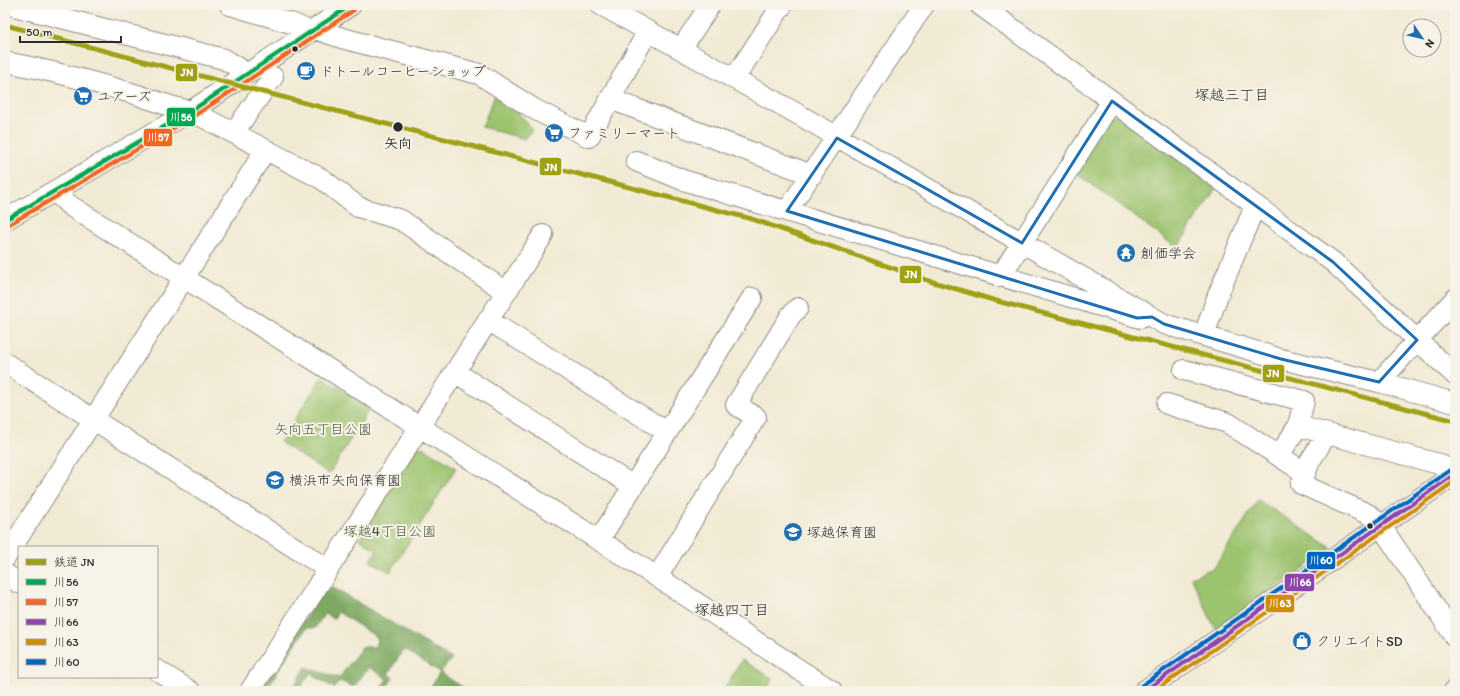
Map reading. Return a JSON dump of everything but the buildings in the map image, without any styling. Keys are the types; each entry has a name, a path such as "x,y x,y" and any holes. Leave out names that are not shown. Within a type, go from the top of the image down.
{"street":[{"path":"10,5 224,59 239,68"},
{"path":"230,5 291,23 307,30 315,29 342,38 479,74 534,109 589,137 648,31"},
{"path":"5,220 191,111 352,5"},
{"path":"601,5 1164,324 1281,359 1379,382 1455,403"},
{"path":"681,49 710,5"},
{"path":"734,80 782,5"},
{"path":"787,211 924,5"},
{"path":"980,5 1333,262 1455,375"},
{"path":"5,62 45,70 140,96 172,108 191,111 265,151 322,179 358,207 401,220 506,292"},
{"path":"236,128 273,77"},
{"path":"610,99 812,175"},
{"path":"1000,277 1112,101"},
{"path":"5,558 265,151"},
{"path":"636,161 683,180 1000,277 1137,318 1152,318"},
{"path":"55,191 69,205 599,540 832,691"},
{"path":"1204,335 1218,295 1255,206"},
{"path":"250,691 543,235"},
{"path":"599,540 752,298"},
{"path":"1379,382 1455,299"},
{"path":"657,577 756,417 736,405 791,315 798,308"},
{"path":"488,320 667,432"},
{"path":"5,363 328,569"},
{"path":"1184,370 1304,401 1298,426 1279,456"},
{"path":"455,372 633,486"},
{"path":"1167,404 1228,423 1305,473"},
{"path":"1144,691 1455,474 1440,464 1298,426"},
{"path":"1327,434 1310,461 1301,484 1370,515 1381,526 1455,637"},
{"path":"5,574 18,582"},
{"path":"158,671 190,691"}],"highlighted area":[{"path":"1112,101 1333,262 1417,340 1379,382 1281,359 1164,324 1152,317 1137,318 787,211 837,138 1022,243"}],"green space":[{"path":"497,90 519,111 519,114 533,129 525,139 482,127"},
{"path":"1117,115 1216,188 1177,248 1075,172 1109,116"},
{"name":"矢向五丁目公園","path":"322,377 370,408 329,474 280,442"},
{"name":"塚越4丁目公園","path":"422,447 456,468 390,572 370,561 377,550 359,539 416,449"},
{"path":"1258,500 1332,548 1216,630 1191,577 1214,568"},
{"path":"332,587 452,659 440,672 404,649 388,674 393,678 384,691 379,691 387,679 369,667 354,687 340,681 334,688 310,673 298,691 291,691 306,667 339,678 362,647 375,647 378,638 338,612 333,619 325,613 315,628 306,628 265,691 256,691 323,592"},
{"path":"742,660 773,679 765,691 723,691"},
{"path":"440,672 468,691 428,691"}],"rail line":[{"name":"JN","path":"5,25 752,219 930,281 993,300 1455,421"}],"transit line":[{"name":"川56","path":"5,220 191,111 351,5"},
{"name":"川57","path":"8,225 194,116 354,10"},
{"name":"川60","path":"1141,686 1452,469"},
{"name":"川66","path":"1144,691 1455,474"},
{"name":"川63","path":"1154,691 1455,481"}],"place":[{"name":"ドトールコーヒーショップ","path":"306,71"},
{"name":"ユアーズ","path":"83,96"},
{"name":"矢向","path":"398,127"},
{"name":"ファミリーマート","path":"554,133"},
{"name":"創価学会","path":"1126,253"},
{"name":"横浜市矢向保育園","path":"275,480"},
{"name":"塚越保育園","path":"793,532"},
{"name":"クリエイトSD","path":"1302,641"}],"district":[{"name":"塚越三丁目","path":"1232,95"},
{"name":"塚越四丁目","path":"732,610"}]}
